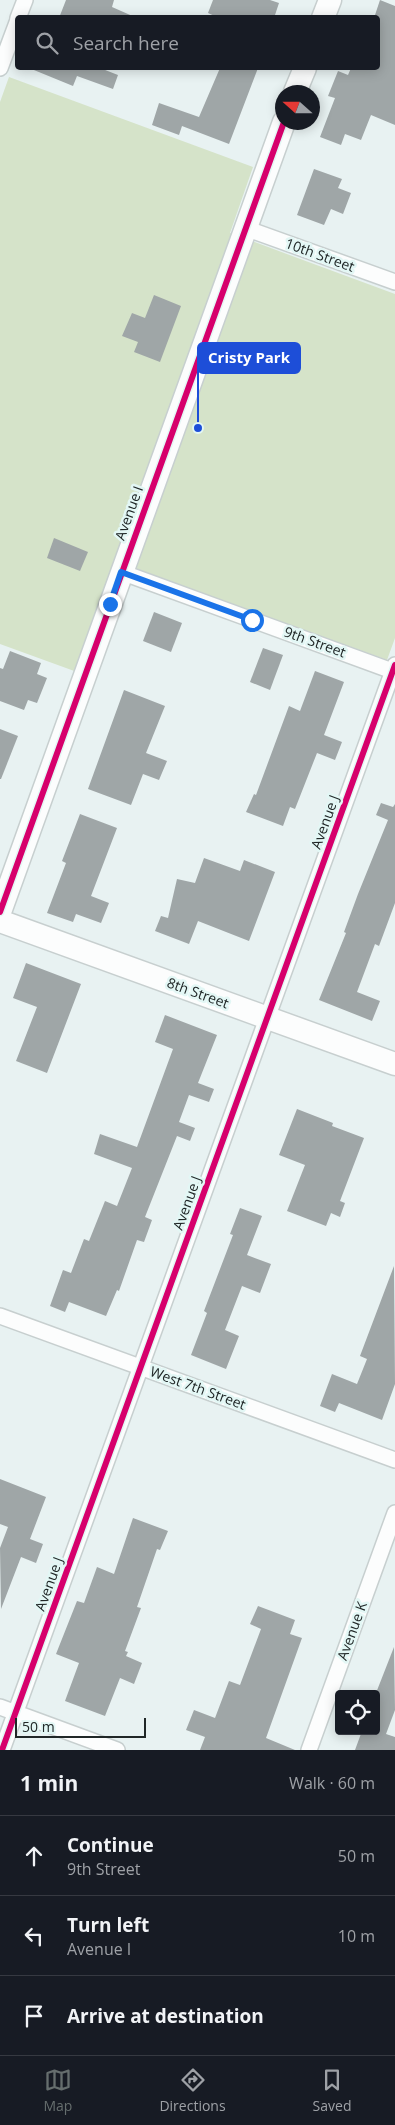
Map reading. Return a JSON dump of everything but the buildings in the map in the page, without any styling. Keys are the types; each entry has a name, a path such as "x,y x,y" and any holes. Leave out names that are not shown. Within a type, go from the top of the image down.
{"street":[{"path":"19,15 25,0"},
{"path":"324,15 330,0"},
{"path":"0,68 15,27"},
{"path":"298,85 304,70"},
{"name":"Avenue I","path":"0,912 281,130"},
{"name":"10th Street","path":"245,228 395,282"},
{"name":"9th Street","path":"121,572 394,669"},
{"name":"Avenue J","path":"2,1750 394,669"},
{"name":"8th Street","path":"0,921 395,1064"},
{"name":"West 7th Street","path":"0,1316 395,1460"},
{"name":"Avenue K","path":"309,1750 395,1513"},
{"path":"0,1707 117,1750"}],"green space":[{"path":"9,77 253,167 230,233 395,294 395,638 387,660 117,563 77,672 0,644 0,102"}],"cycle path":[{"path":"0,912 281,130"},
{"path":"2,1750 395,665"}],"place":[{"name":"Cristy Park","path":"198,428"}],"route":[{"path":"110,604 121,572 252,620"}]}
